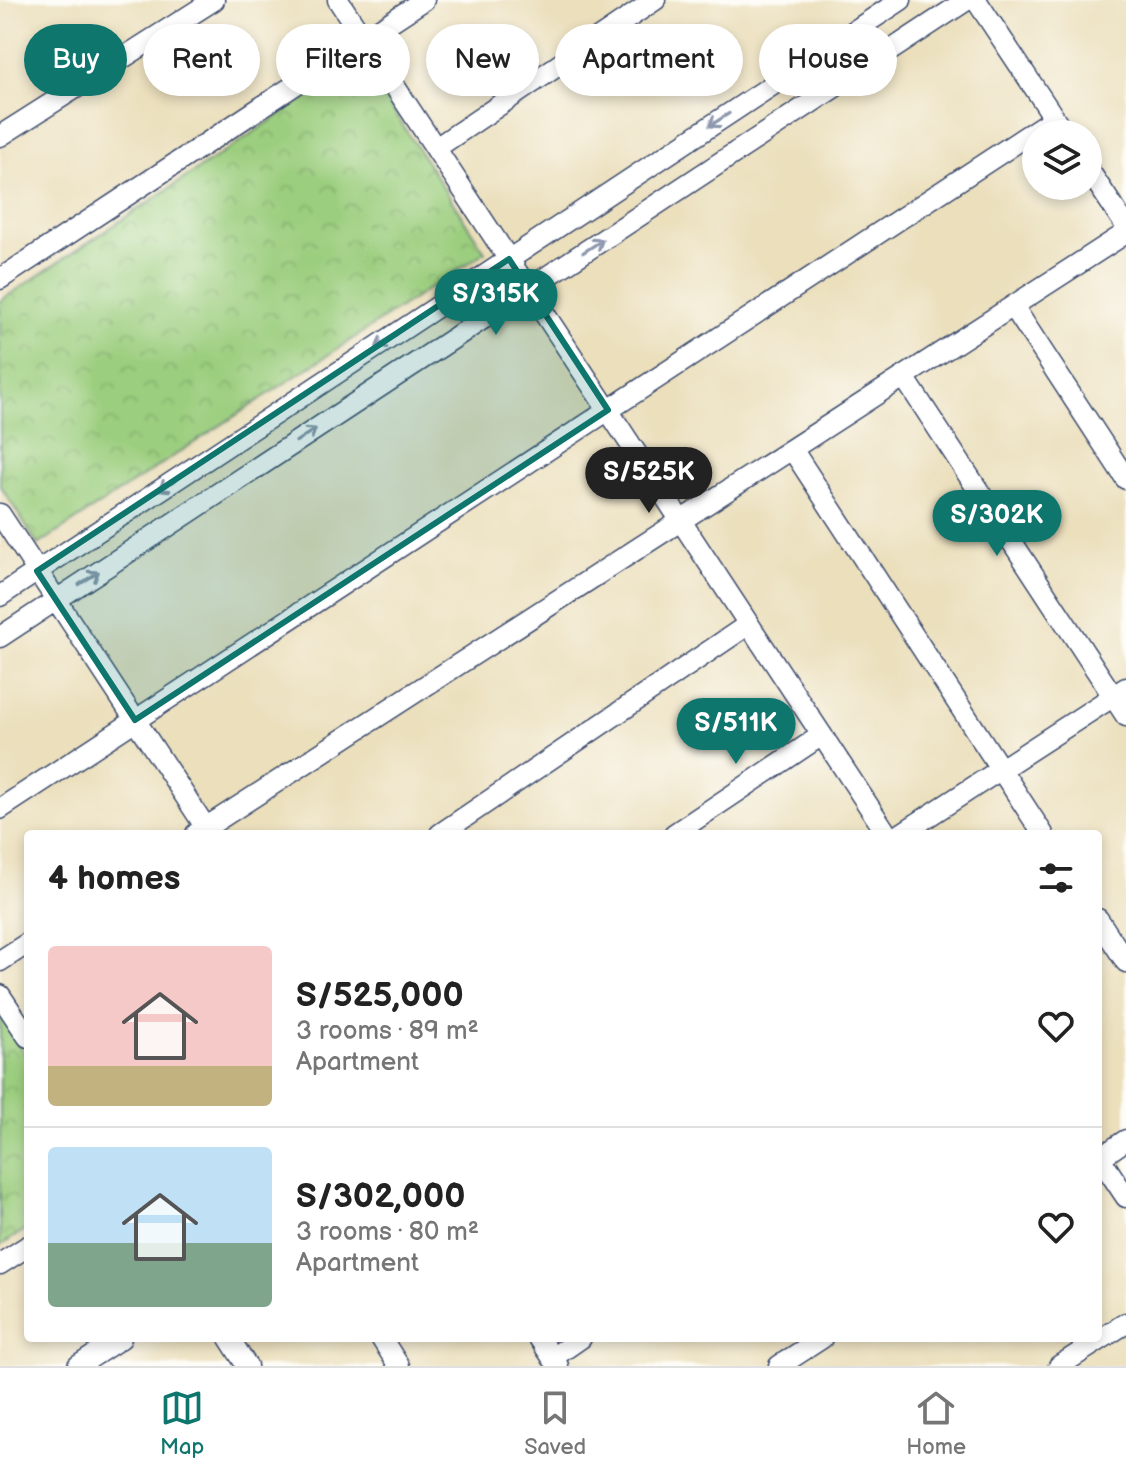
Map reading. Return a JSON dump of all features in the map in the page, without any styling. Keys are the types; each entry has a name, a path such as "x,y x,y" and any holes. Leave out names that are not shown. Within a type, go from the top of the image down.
{"street":[{"path":"0,136 214,0"},
{"path":"338,0 354,24"},
{"path":"388,24 424,0"},
{"path":"436,148 655,0"},
{"path":"0,596 901,0"},
{"path":"0,637 967,0"},
{"path":"976,0 1056,120"},
{"path":"0,279 279,96"},
{"path":"401,96 884,830"},
{"path":"0,809 608,410 1022,150"},
{"path":"1102,190 1126,226"},
{"path":"207,830 1126,233"},
{"path":"1013,306 1126,479"},
{"path":"904,377 1120,692 1126,716"},
{"path":"792,449 1040,830"},
{"path":"0,514 203,830"},
{"path":"446,830 749,624"},
{"path":"907,830 1120,692"},
{"path":"680,830 822,735"},
{"path":"1102,925 1126,962"},
{"path":"0,961 24,946"},
{"path":"0,995 24,1031"},
{"path":"1102,1155 1126,1140"},
{"path":"1102,1161 1126,1197"},
{"path":"0,1264 24,1249"},
{"path":"1102,1338 1126,1323"},
{"path":"82,1365 115,1342"},
{"path":"232,1342 247,1366"},
{"path":"384,1342 399,1366"},
{"path":"542,1342 555,1362 577,1342"},
{"path":"779,1366 816,1342"},
{"path":"1059,1366 1096,1342"}],"highlighted area":[{"path":"509,259 608,410 135,720 37,571"}],"green space":[{"path":"308,96 384,96 485,252 38,545 0,485 0,301"},
{"path":"0,1015 24,1053 24,1231 0,1246"}]}
